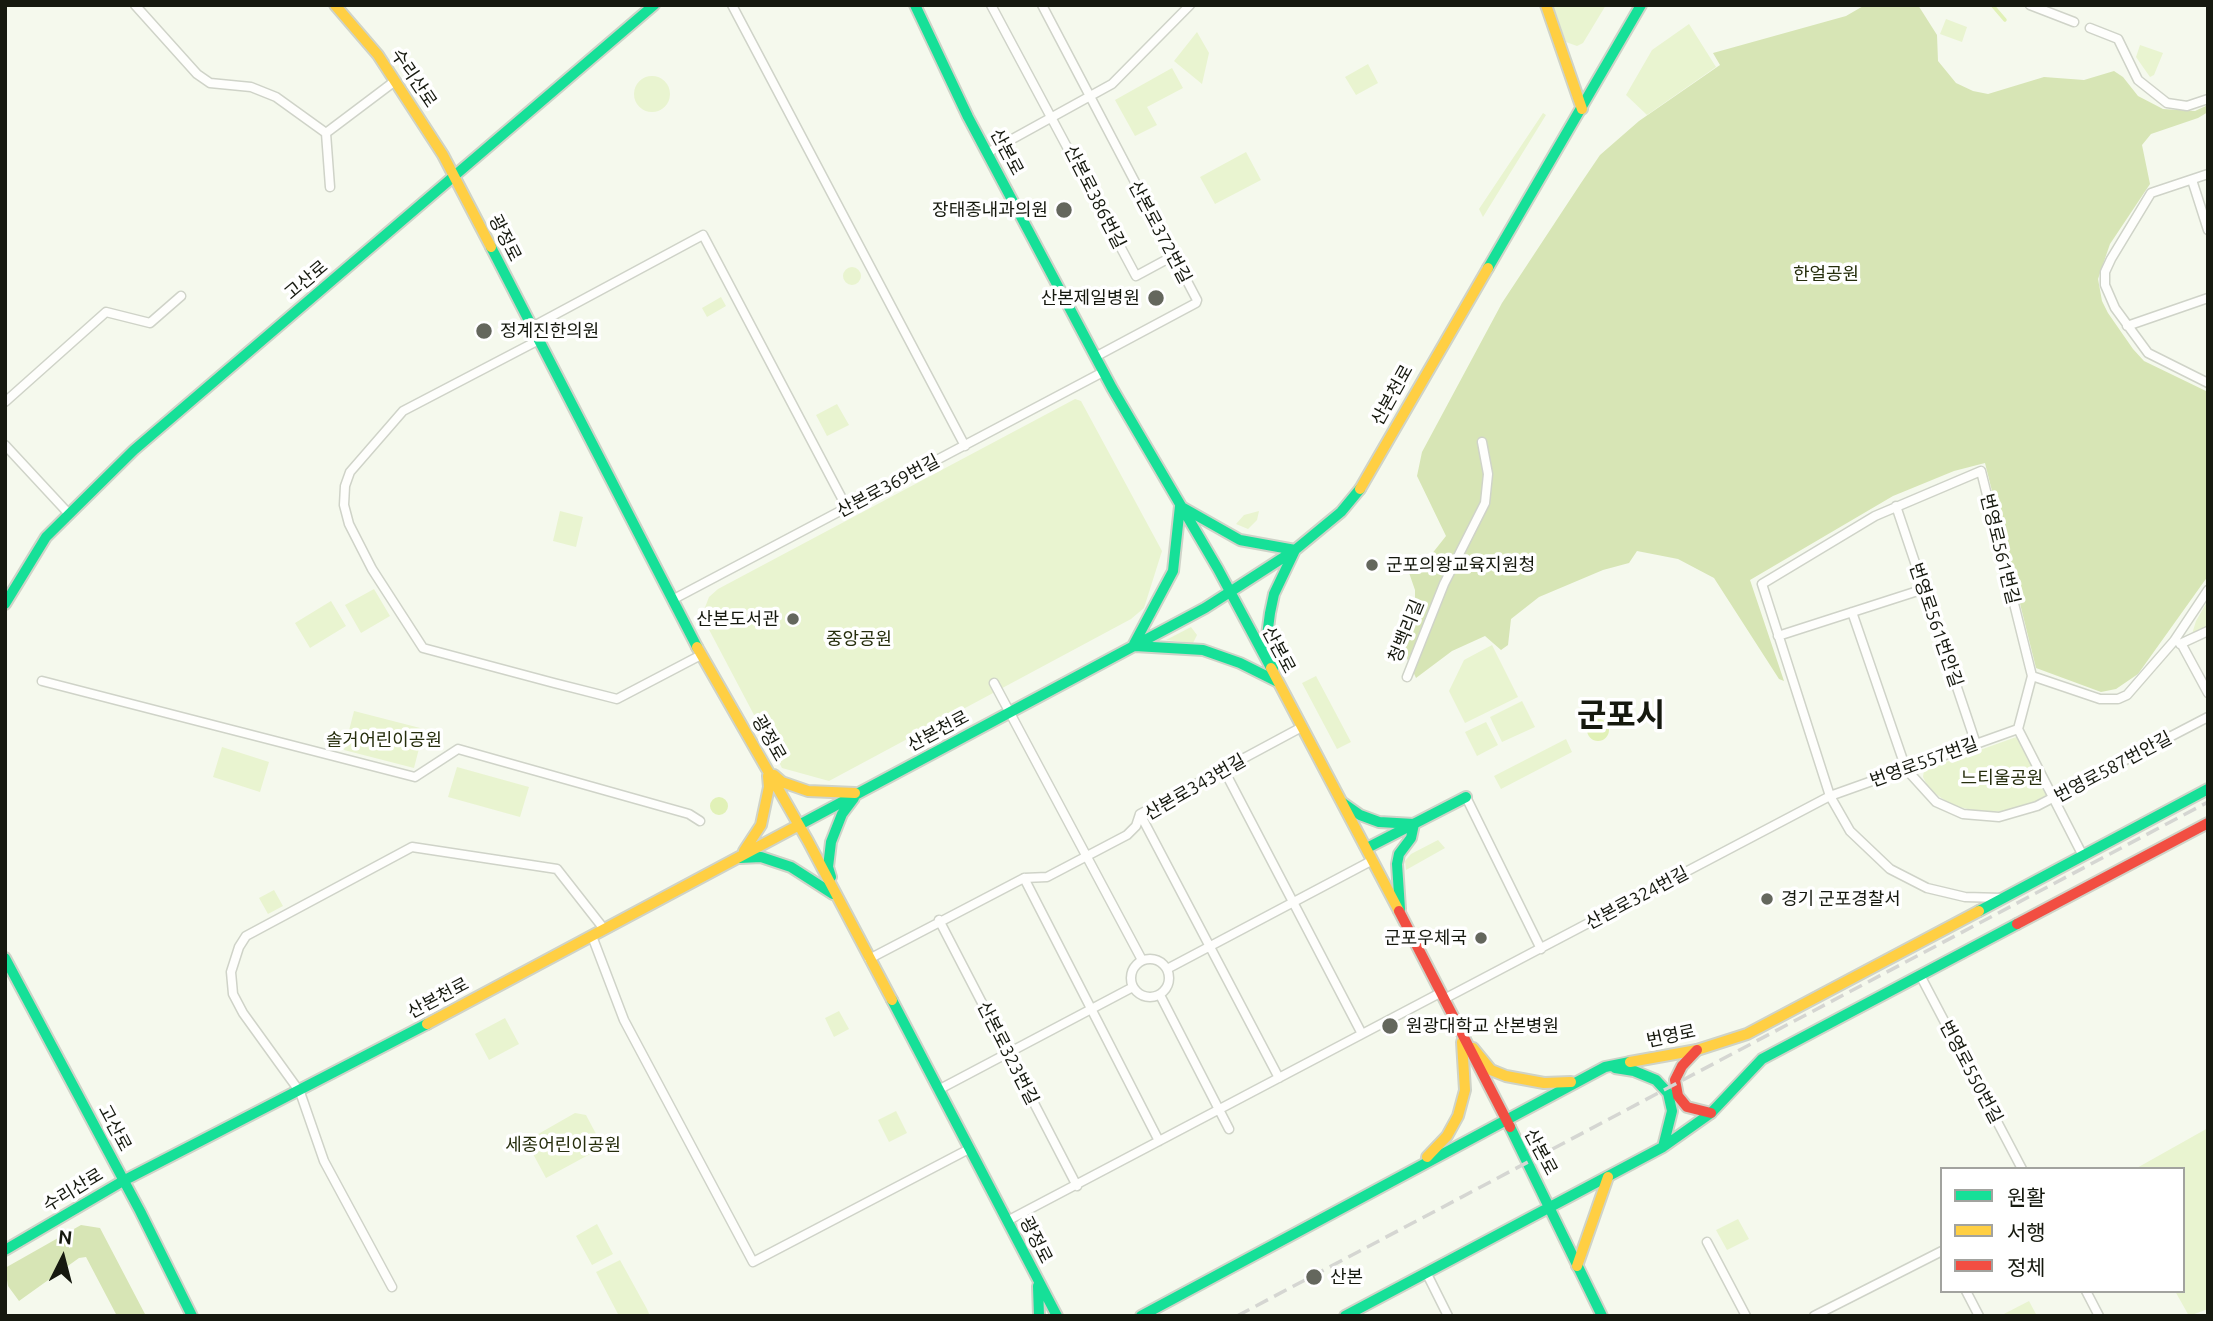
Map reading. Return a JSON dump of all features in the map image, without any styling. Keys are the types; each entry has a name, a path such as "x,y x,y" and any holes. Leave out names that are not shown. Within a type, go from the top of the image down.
{"street":[{"path":"135,5 197,74 210,83 251,87 276,97 326,133"},
{"name":"수리산로","path":"335,5 378,55 454,177"},
{"name":"고산로","path":"5,604 46,537 134,450 654,5"},
{"path":"732,5 965,446"},
{"name":"산본로","path":"915,5 987,153 1103,372 1231,593 1300,728 1367,848 1504,1121 1550,1206 1602,1316"},
{"name":"산본로386번길","path":"991,5 1054,118 1136,276 1172,256"},
{"path":"1042,5 1090,96"},
{"path":"987,153 1112,84 1190,5"},
{"path":"1546,5 1582,109"},
{"name":"산본천로","path":"122,1181 300,1092 1231,593 1294,550 1341,512 1358,492 1424,373 1641,5"},
{"path":"2030,5 2074,22"},
{"path":"2090,28 2119,39 2138,80 2167,103 2188,106 2208,99"},
{"path":"326,133 395,81"},
{"name":"산본로372번길","path":"1090,96 1196,303 1096,358"},
{"path":"326,133 330,187"},
{"path":"2208,174 2151,194 2105,271 2105,285 2127,326 2148,354 2208,383"},
{"name":"광정로","path":"454,177 701,655 837,897 1057,1316"},
{"path":"2192,180 2208,230"},
{"path":"530,328 704,235 847,508"},
{"path":"5,402 106,312 150,323 181,296"},
{"path":"2127,326 2208,299"},
{"path":"537,341 403,411 368,450 348,479 344,505 355,535 423,648 617,699 701,655"},
{"name":"산본로369번길","path":"673,600 1103,372"},
{"name":"청백리길","path":"1407,677 1444,584 1485,503 1489,474 1482,442"},
{"path":"5,445 69,514"},
{"name":"번영로561번길","path":"1778,636 1762,584 1875,516 1981,471 2032,676 2018,729"},
{"path":"1180,506 1240,540 1294,550 1274,594 1270,613 1267,636 1276,681 1240,663 1203,650 1132,646 1170,578 1180,506"},
{"name":"번영로561번안길","path":"1896,506 1976,744"},
{"path":"1924,589 1778,636 1830,796 1861,845 1899,875 1947,894 2005,898"},
{"path":"2032,676 2099,699 2118,699 2135,689 2178,643 2208,590"},
{"name":"번영로587번안길","path":"1852,612 1906,769 1936,802 1963,814 1999,817 2019,813 2054,799 2208,717"},
{"path":"2178,643 2208,631"},
{"path":"2178,643 2208,693"},
{"path":"42,681 415,777 458,749 678,810 700,821"},
{"path":"995,683 1142,960"},
{"name":"산본로343번길","path":"869,959 939,920 1024,878 1047,877 1127,835 1136,826 1140,814 1300,728"},
{"path":"2018,729 2083,856"},
{"name":"번영로557번길","path":"1830,796 2018,729"},
{"path":"767,770 782,782 808,791 858,793"},
{"path":"738,858 753,842 761,825 769,787 767,770"},
{"path":"1224,770 1362,1034"},
{"name":"번영로","path":"1141,1316 1605,1067 1697,1050 1746,1034 2208,789"},
{"path":"837,897 828,867 831,842 842,814 858,793"},
{"name":"산본로324번길","path":"1442,996 1541,949 1830,796"},
{"path":"1367,848 1466,797 1541,949"},
{"path":"1341,801 1360,815 1379,822 1414,824"},
{"path":"1140,814 1279,1078"},
{"path":"1345,1316 1663,1147 1711,1113 1762,1059 2208,823"},
{"path":"1401,915 1397,864 1399,854 1411,838 1414,824"},
{"path":"392,1287 324,1161 300,1092 237,1004 230,984 233,960 246,936 412,847 558,869 604,929"},
{"path":"738,858 761,857 791,867 837,897"},
{"path":"1167,969 1373,860"},
{"path":"1024,878 1159,1141"},
{"name":"산본로323번길","path":"939,920 1077,1186"},
{"path":"592,936 624,1020 752,1262 969,1149"},
{"name":"고산로","path":"5,958 192,1316"},
{"path":"1156,959 1167,969 1168,984 1160,995 1147,997 1133,987 1131,972 1142,960 1156,959"},
{"name":"번영로550번길","path":"1920,975 2021,1167"},
{"path":"938,1090 1133,987"},
{"path":"1160,995 1229,1129"},
{"path":"1007,1221 1362,1034 1442,996"},
{"path":"1462,1035 1491,1070 1506,1076 1544,1083 1580,1080"},
{"path":"1419,1166 1447,1136 1458,1116 1465,1090 1462,1035"},
{"path":"1697,1050 1682,1066 1675,1080 1678,1096 1687,1107 1711,1113"},
{"path":"1605,1067 1633,1070 1656,1080 1668,1093 1672,1111 1663,1147"},
{"path":"1577,1266 1608,1177"},
{"name":"수리산로","path":"6,1249 122,1181"},
{"path":"1707,1242 1746,1316"},
{"path":"1814,1316 1940,1252"},
{"path":"1426,1272 1448,1316"},
{"path":"1038,1283 1039,1316"},
{"path":"1038,1283 1067,1316"},
{"path":"1967,1293 1979,1316"},
{"path":"2087,1293 2099,1316"}],"green space":[{"path":"1553,5 1606,5 1583,43 1577,46 1566,42"},
{"name":"한얼공원","path":"1865,5 1918,5 1937,35 1938,61 1956,83 1973,91 1988,94 2044,77 2084,80 2114,71 2123,77 2138,96 2163,109 2195,111 2208,105 2208,112 2151,134 2142,145 2150,184 2110,244 2098,279 2102,301 2108,313 2144,361 2208,392 2208,576 2138,674 2116,689 2101,692 2036,668 1985,463 1954,471 1893,496 1750,580 1784,681 1779,679 1714,578 1678,559 1637,551 1629,563 1603,570 1539,597 1511,619 1508,645 1501,650 1485,636 1452,651 1416,678 1402,648 1413,627 1415,608 1415,590 1407,567 1431,555 1446,536 1417,476 1422,452 1502,303 1581,183 1600,155 1639,121 1720,65 1713,53 1846,16"},
{"path":"1946,19 1967,27 1962,42 1940,34"},
{"path":"1689,24 1716,67 1647,115 1626,95 1652,50"},
{"path":"1197,32 1209,53 1202,84 1174,61"},
{"path":"2140,45 2163,53 2154,75 2150,77 2136,57"},
{"path":"1368,64 1378,83 1356,95 1345,77"},
{"path":"1172,68 1183,88 1147,107 1157,125 1135,136 1115,100"},
{"path":"652,76 665,81 670,94 665,107 652,112 639,107 634,94 639,81"},
{"path":"1543,113 1546,115 1483,217 1479,209"},
{"path":"1246,152 1261,180 1215,204 1200,177"},
{"path":"852,267 858,270 861,276 858,282 852,285 846,282 843,276 846,270"},
{"path":"721,297 726,306 707,317 702,308"},
{"name":"중앙공원","path":"1075,399 1081,401 1162,551 1144,608 1131,619 829,781 782,768 705,622 704,610 709,597 718,589"},
{"path":"837,404 849,425 827,436 816,415"},
{"path":"560,511 583,517 576,547 553,541"},
{"path":"1259,511 1257,520 1248,529 1236,524 1244,515"},
{"path":"374,589 390,616 361,633 345,605"},
{"path":"2208,600 2208,626 2192,634 2196,621"},
{"path":"331,601 346,626 310,648 295,623"},
{"path":"1191,627 1197,635 1193,643 1166,640"},
{"path":"1492,645 1518,697 1465,723 1449,691 1464,660"},
{"path":"1316,676 1351,742 1337,749 1302,683"},
{"path":"1522,701 1535,727 1502,742 1490,717"},
{"name":"솔거어린이공원","path":"354,711 424,729 414,768 344,750"},
{"path":"1486,722 1498,745 1477,756 1465,732"},
{"name":"느티울공원","path":"2019,736 2048,794 2022,809 1985,813 1951,805 1929,789 1923,777 1924,770"},
{"path":"1566,739 1572,752 1501,789 1494,776"},
{"path":"222,747 269,762 260,792 213,777"},
{"path":"457,767 529,787 520,817 448,797"},
{"path":"1438,840 1445,848 1406,870 1405,861 1411,854"},
{"path":"274,890 283,906 268,914 259,898"},
{"path":"839,1011 849,1029 834,1037 825,1018"},
{"path":"505,1018 519,1044 489,1060 475,1034"},
{"path":"896,1111 907,1133 889,1142 878,1120"},
{"name":"세종어린이공원","path":"575,1113 586,1115 603,1147 546,1178 526,1141"},
{"path":"2208,1128 2208,1309 2189,1316 2176,1293 2185,1293 2185,1167 2139,1167"},
{"path":"1738,1219 1749,1239 1727,1250 1716,1230"},
{"path":"597,1224 613,1254 592,1265 576,1236"},
{"path":"81,1225 100,1228 146,1316 117,1316 86,1257 79,1258 19,1301 8,1286 5,1268"},
{"path":"620,1260 650,1316 619,1316 596,1272"},
{"path":"2029,1301 2037,1316 2000,1316"}],"shaded area":[{"path":"1598,719 1606,722 1609,730 1606,738 1598,741 1590,738 1587,730 1590,722"},
{"path":"719,797 725,800 728,806 725,812 719,815 713,812 710,806 713,800"}],"waterway":[{"path":"1993,6 2005,20"}],"railway":[{"path":"1237,1316 2208,802"}],"traffic: fast":[{"path":"5,604 46,537 134,450 654,5"},
{"path":"915,5 968,117 1112,388 1218,569 1271,668"},
{"path":"1488,268 1641,5"},
{"path":"491,247 697,647"},
{"path":"799,825 1205,608 1295,550 1341,512 1360,489"},
{"path":"1134,644 1173,571 1180,506 1240,540 1295,550 1274,594 1270,613 1267,636 1273,668"},
{"path":"1135,646 1203,650 1240,663 1276,681"},
{"path":"1979,911 2208,789"},
{"path":"1367,848 1466,797"},
{"path":"831,877 828,867 831,842 842,814 854,798"},
{"path":"1343,803 1360,815 1379,822 1414,824 1411,838 1399,854 1397,864 1400,909"},
{"path":"740,858 761,857 791,867 833,894"},
{"path":"1345,1316 1663,1147 1711,1113 1762,1059 2017,924"},
{"path":"5,958 140,1211 192,1316"},
{"path":"892,1000 1057,1316"},
{"path":"5,1250 123,1181 427,1024"},
{"path":"1141,1316 1605,1067 1630,1062"},
{"path":"1615,1068 1634,1071 1656,1080 1668,1093 1672,1111 1663,1147"},
{"path":"1510,1127 1602,1316"},
{"path":"1038,1286 1039,1316"}],"traffic: slow":[{"path":"335,5 378,55 443,155 491,247"},
{"path":"1546,5 1582,109"},
{"path":"1360,489 1488,268"},
{"path":"697,647 808,841 892,1000"},
{"path":"1271,668 1399,911"},
{"path":"774,775 782,782 808,791 855,793"},
{"path":"744,851 761,825 769,787 768,776"},
{"path":"427,1024 799,825"},
{"path":"1630,1062 1697,1050 1747,1034 1979,911"},
{"path":"1427,1157 1447,1136 1458,1116 1465,1090 1462,1042"},
{"path":"1473,1048 1491,1070 1506,1076 1544,1083 1571,1082"},
{"path":"1577,1266 1608,1177"}],"traffic: jam":[{"path":"2017,924 2208,823"},
{"path":"1399,911 1510,1127"},
{"path":"1697,1050 1682,1066 1675,1080 1678,1096 1687,1107 1711,1113"}],"place":[{"name":"장태종내과의원","path":"1064,210"},
{"name":"산본제일병원","path":"1156,298"},
{"name":"정계진한의원","path":"484,331"},
{"name":"군포의왕교육지원청","path":"1372,565"},
{"name":"산본도서관","path":"793,619"},
{"name":"경기 군포경찰서","path":"1767,899"},
{"name":"군포우체국","path":"1481,938"},
{"name":"원광대학교 산본병원","path":"1390,1026"},
{"name":"산본","path":"1314,1277"}],"district":[{"name":"군포시","path":"1621,715"}]}
